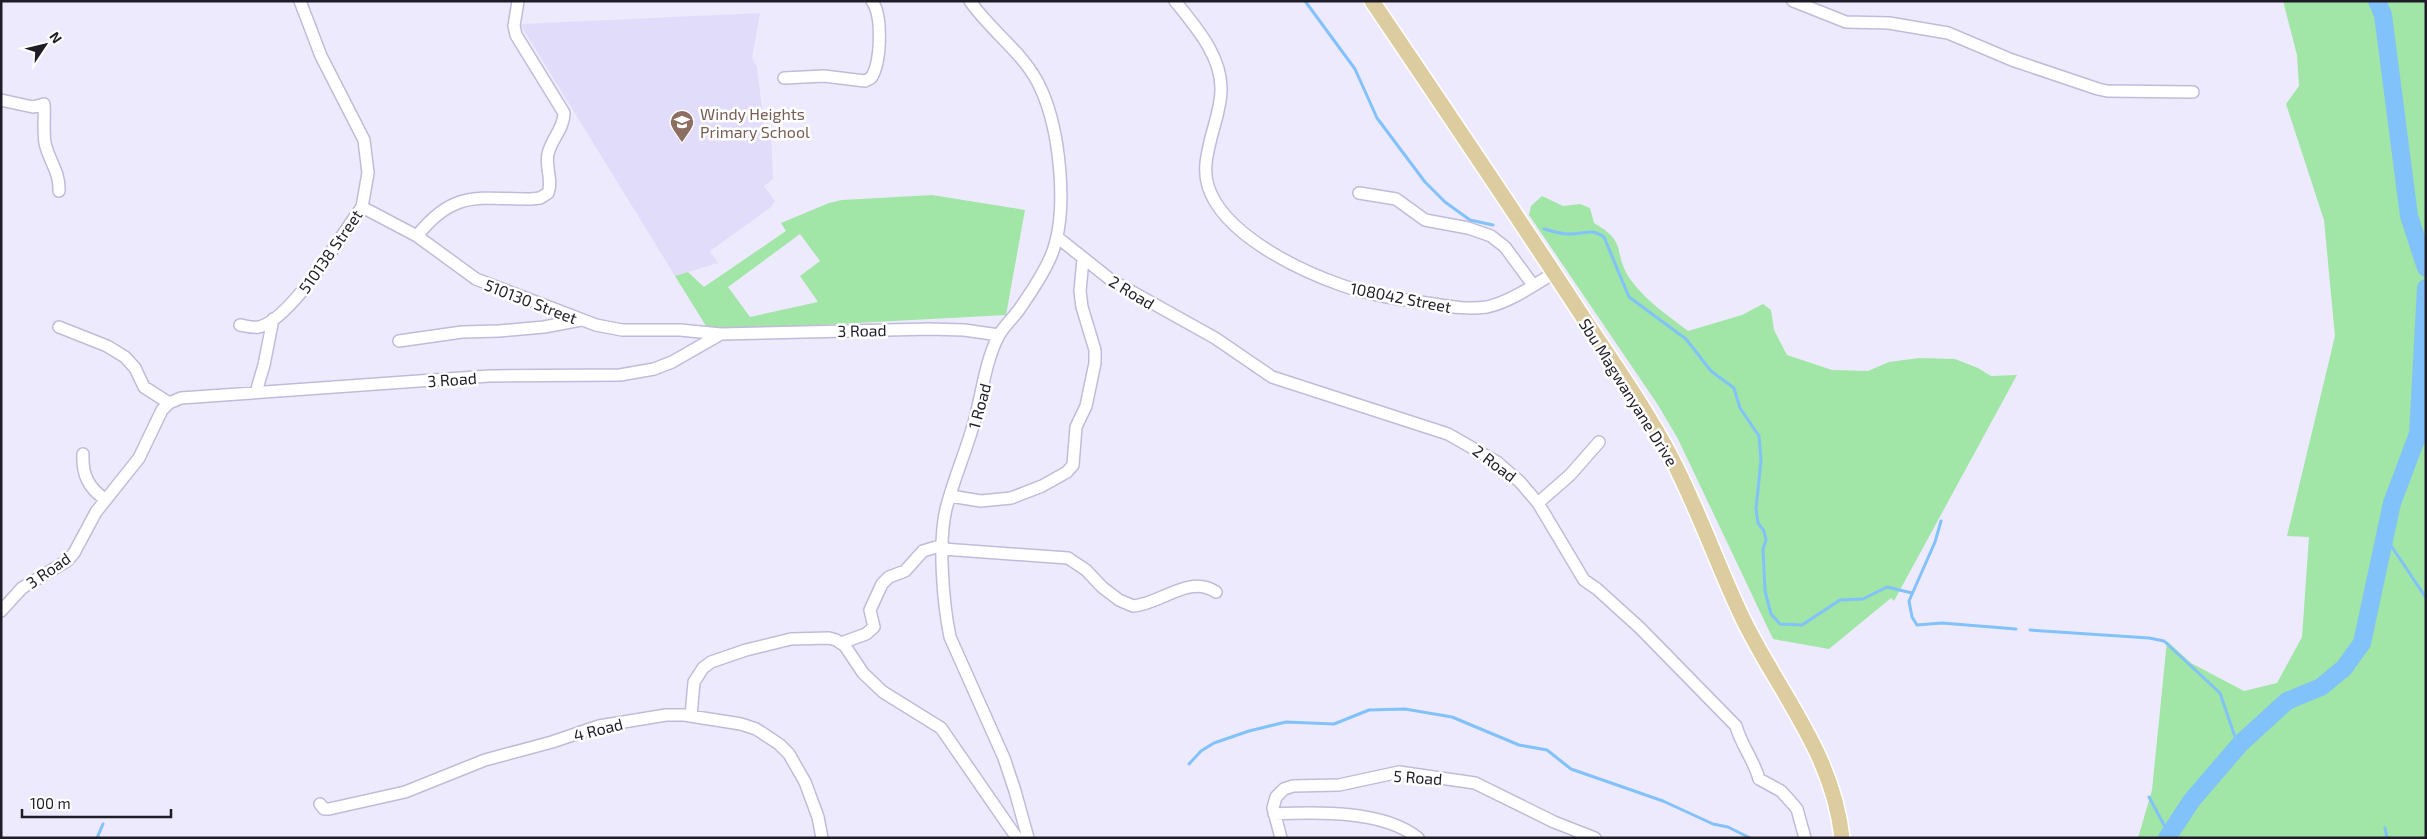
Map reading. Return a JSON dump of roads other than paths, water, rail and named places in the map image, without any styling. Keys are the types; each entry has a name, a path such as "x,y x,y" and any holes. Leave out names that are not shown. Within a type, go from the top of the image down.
{"main road":[{"name":"Sbu Magwanyane Drive","path":"1372,1 1554,273 1651,422 1673,460 1743,619 1792,704 1827,772 1838,807 1842,838"}],"street":[{"name":"510138 Street","path":"240,326 259,327 273,320 289,305 306,285 362,206 368,173 364,140 322,56 300,1"},
{"path":"418,236 437,216 462,200 473,197 531,199 540,198 548,193 550,183 548,153 563,122 564,113 516,35 514,26 518,1"},
{"path":"784,78 824,76 865,81 871,78 878,62 879,43 877,12 872,1"},
{"name":"1 Road","path":"970,1 1022,58 1037,80 1047,102 1057,143 1059,167 1060,196 1057,237 1051,257 1034,287 999,335 992,354 970,439 950,496 943,529 946,617 950,637 1004,758 1016,791 1028,838"},
{"name":"108042 Street","path":"1175,1 1208,45 1218,67 1221,98 1207,157 1206,173 1208,186 1215,202 1226,217 1242,231 1304,269 1341,285 1395,298 1462,308 1476,308 1500,302 1533,286 1554,273"},
{"path":"1793,1 1846,22 1889,23 1948,33 2012,60 2085,86 2107,91 2193,92"},
{"path":"1,100 34,106 44,104 45,140 49,158 59,175 59,191"},
{"path":"1359,193 1396,200 1425,220 1468,228 1491,236 1505,248 1533,286"},
{"name":"510130 Street","path":"362,206 418,236 476,279 581,320 622,330 680,330 721,334"},
{"name":"2 Road","path":"1057,237 1083,259 1124,288 1215,338 1272,377 1420,424 1463,441 1509,472 1538,503 1584,580 1597,589 1640,628 1736,726 1739,736 1756,767 1759,779 1781,791 1797,809 1805,838"},
{"path":"950,496 980,501 1011,498 1042,486 1067,472 1073,465 1076,426 1086,406 1095,363 1095,350 1082,307 1080,291 1083,259"},
{"path":"256,392 273,320"},
{"path":"399,341 462,332 536,328 581,320"},
{"path":"59,327 107,346 125,357 135,368 144,387 169,403"},
{"name":"3 Road","path":"1,611 31,581 67,561 106,499 139,458 158,415 169,403 181,398 489,376 597,376 638,373 672,362 721,334 930,329 964,330 999,335"},
{"path":"1538,503 1570,475 1599,442"},
{"path":"83,454 83,470 90,485 95,492 106,499"},
{"path":"840,643 866,634 874,627 870,610 886,579 905,571 922,551 943,547 1068,558 1077,562 1102,587 1127,605 1139,606 1196,586 1208,587 1216,592"},
{"path":"691,716 694,682 703,668 711,662 746,650 790,639 829,638 840,643 852,654 863,673 884,692 941,728 1017,838"},
{"name":"4 Road","path":"320,804 324,809 329,809 405,792 485,760 552,742 599,726 666,715 691,716 741,724 756,729 779,744 789,754 805,782 818,817 822,838"},
{"name":"5 Road","path":"1274,814 1273,808 1276,797 1284,789 1293,786 1339,785 1399,772 1475,783 1554,822 1595,838"},
{"path":"1281,838 1274,814 1310,812 1363,817 1399,825 1418,838"}],"waterway":[{"path":"1305,1 1355,69 1377,118 1425,182 1445,202 1470,220 1493,225"},
{"path":"2377,1 2383,15 2409,216 2426,268"},
{"path":"1544,229 1565,234 1595,232 1604,237 1629,297 1686,339 1711,371 1734,388 1740,408 1759,436 1761,460 1756,509 1758,523 1764,531 1766,540 1763,549 1765,591 1771,614 1780,624 1802,625 1840,600 1863,599 1887,587 1912,593"},
{"path":"2167,838 2192,800 2241,743 2287,701 2321,687 2344,668 2362,643 2392,503 2418,434 2426,288"},
{"path":"1941,521 1935,542 1909,601 1912,617 1917,625 1942,623 2016,629"},
{"path":"2384,535 2426,598"},
{"path":"2030,630 2149,638 2164,641 2220,693 2235,737 2241,743"},
{"path":"1189,764 1201,751 1214,743 1249,731 1286,722 1334,724 1369,710 1405,709 1452,717 1519,745 1547,750 1571,769 1663,801 1713,824 1728,827 1750,838"},
{"path":"2149,797 2170,836"},
{"path":"97,838 103,824"},
{"path":"2385,828 2387,838"}],"place":[{"name":"Windy Heights Primary School","path":"682,143"}]}
